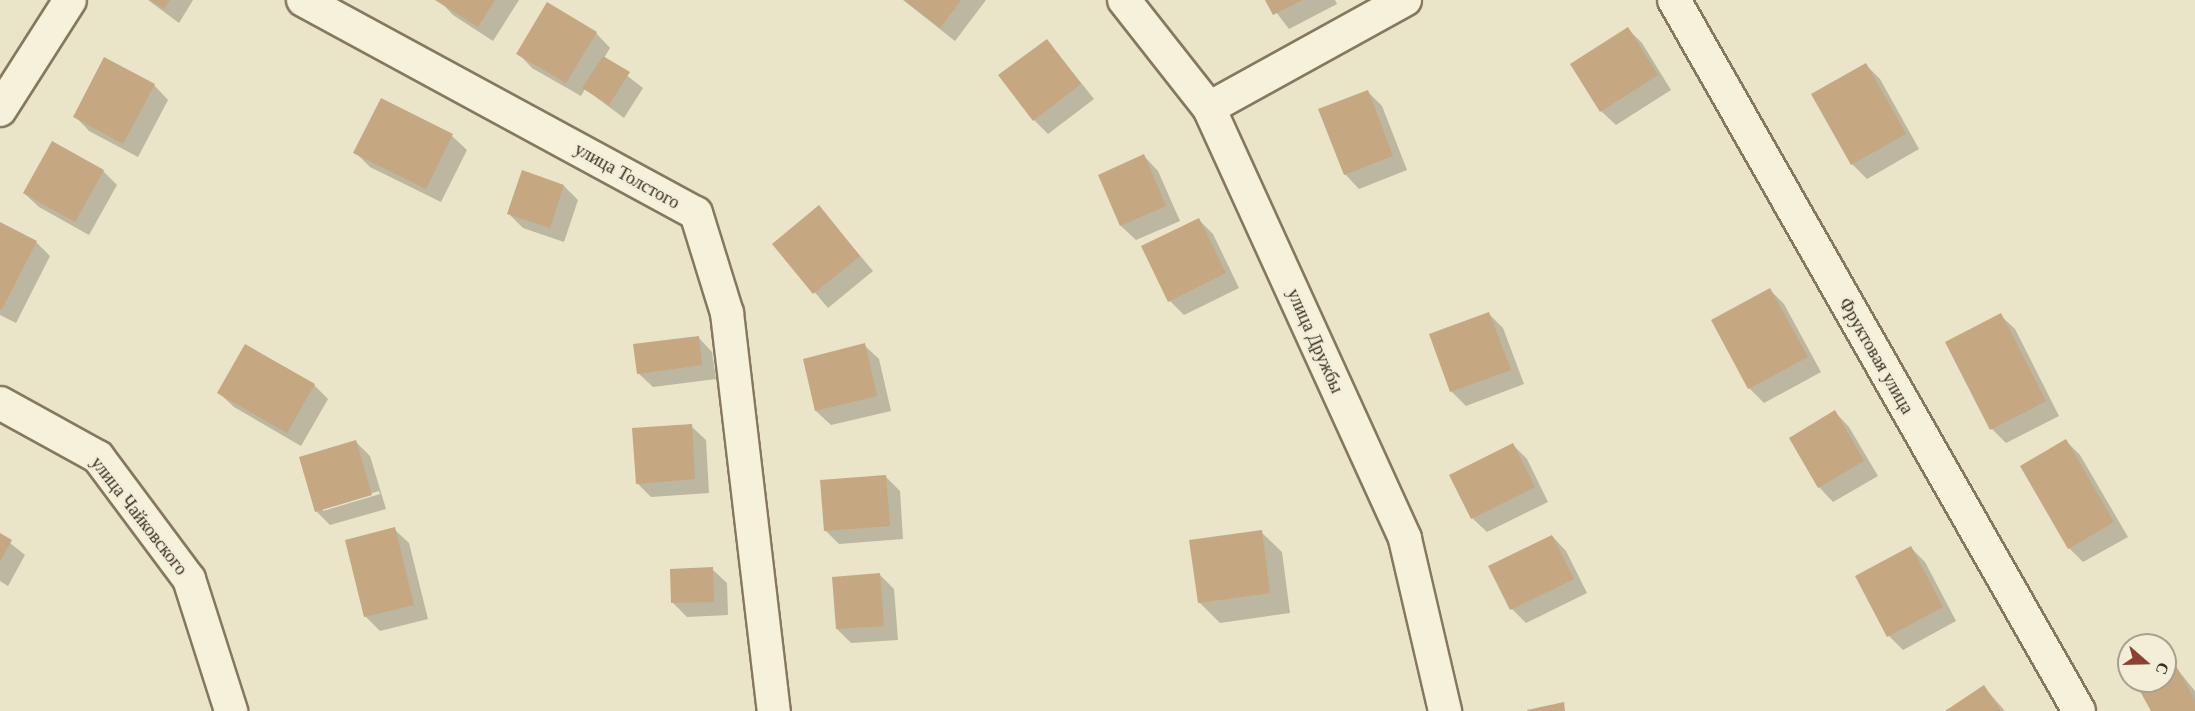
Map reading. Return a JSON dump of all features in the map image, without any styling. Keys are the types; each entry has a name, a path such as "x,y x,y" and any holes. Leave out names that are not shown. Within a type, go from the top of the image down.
{"street":[{"path":"0,110 70,0"},
{"name":"улица Толстого","path":"303,0 696,213 727,313 774,711"},
{"name":"улица Дружбы","path":"1124,0 1209,108 1405,539 1445,711"},
{"path":"1209,108 1405,0"},
{"name":"Фруктовая улица","path":"1674,0 2079,711"},
{"name":"улица Чайковского","path":"0,403 98,457 182,569 189,579 231,711"}],"building":[{"path":"150,0 170,0 164,9"},
{"path":"435,0 495,0 478,27"},
{"path":"904,0 961,0 940,28"},
{"path":"1265,0 1303,0 1273,15"},
{"path":"547,2 597,32 566,83 516,54"},
{"path":"1628,27 1658,75 1600,112 1570,64"},
{"path":"1047,39 1081,84 1033,121 998,75"},
{"path":"603,56 630,72 609,105 582,88"},
{"path":"104,57 155,84 123,144 73,117"},
{"path":"1866,63 1906,134 1851,165 1811,94"},
{"path":"1368,90 1393,156 1344,175 1318,109"},
{"path":"381,98 453,134 426,189 353,153"},
{"path":"52,141 104,170 75,222 23,193"},
{"path":"1144,154 1166,206 1120,226 1098,175"},
{"path":"522,170 564,185 550,228 507,214"},
{"path":"819,205 860,256 813,294 772,244"},
{"path":"1199,218 1226,273 1168,302 1141,246"},
{"path":"0,222 37,241 2,309 0,309"},
{"path":"1770,288 1808,357 1748,389 1711,320"},
{"path":"1489,312 1511,370 1450,392 1429,334"},
{"path":"2001,313 2046,401 1990,430 1945,342"},
{"path":"699,336 702,365 637,374 633,344"},
{"path":"865,343 877,396 815,411 803,359"},
{"path":"245,344 315,384 287,433 217,393"},
{"path":"1835,410 1864,461 1818,488 1789,438"},
{"path":"692,424 695,479 636,484 632,428"},
{"path":"2066,439 2114,522 2068,549 2020,466"},
{"path":"356,440 372,495 315,512 299,457"},
{"path":"1513,443 1535,487 1471,519 1449,475"},
{"path":"886,475 890,526 824,531 820,480"},
{"path":"395,527 414,605 364,617 345,540"},
{"path":"1262,530 1270,593 1198,603 1189,540"},
{"path":"0,533 12,540 0,562"},
{"path":"1552,535 1574,579 1510,610 1488,566"},
{"path":"1911,546 1943,607 1887,637 1855,576"},
{"path":"713,567 714,602 671,603 670,569"},
{"path":"880,573 884,626 836,629 832,577"},
{"path":"2177,667 2195,700 2195,711 2151,711 2141,693 2177,693"},
{"path":"1984,685 2001,711 1945,711"},
{"path":"1564,702 1565,711 1527,711 1527,710"}]}
